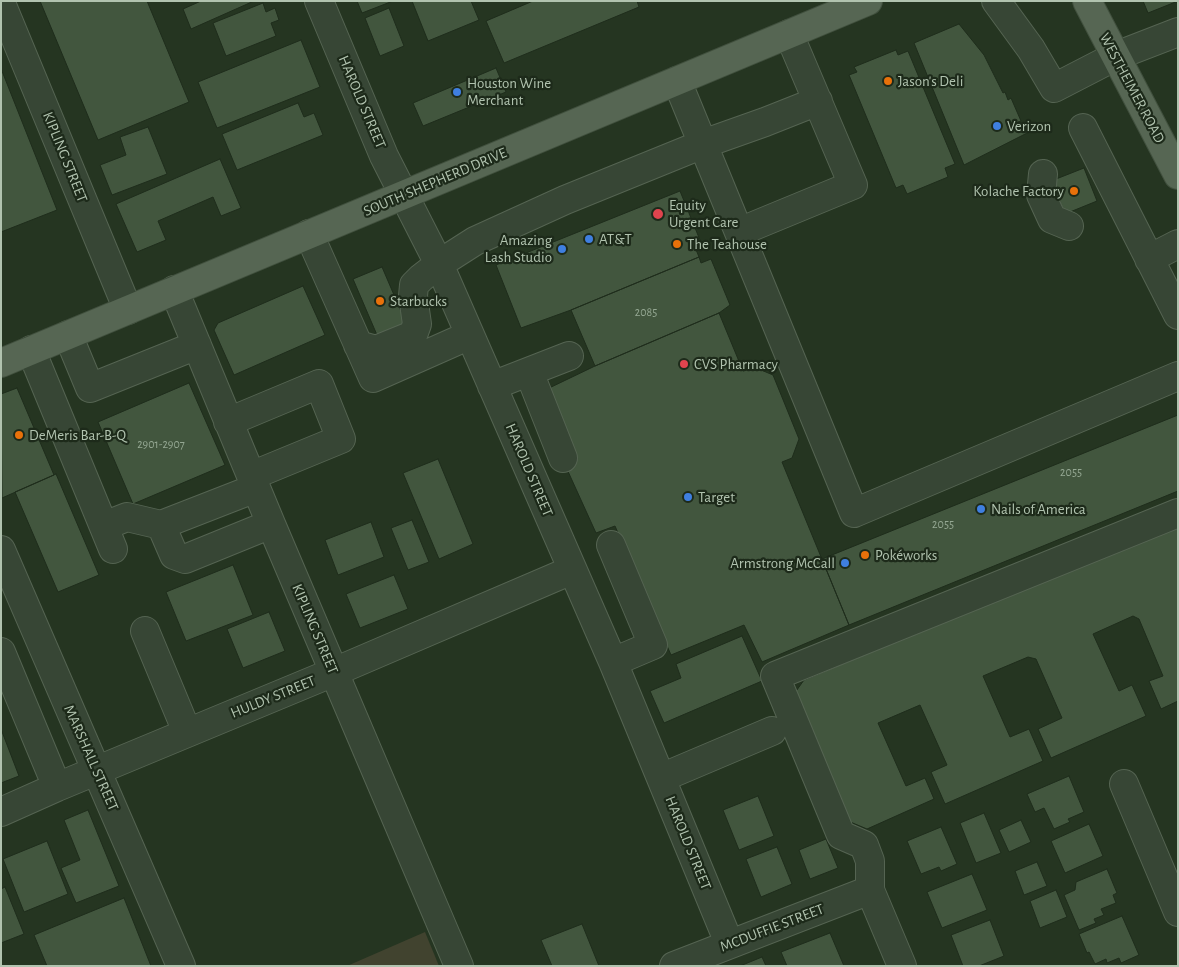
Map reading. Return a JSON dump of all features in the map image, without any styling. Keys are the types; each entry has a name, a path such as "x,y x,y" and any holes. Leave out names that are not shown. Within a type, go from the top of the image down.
{"main road":[{"name":"SOUTH SHEPHERD DRIVE","path":"1,362 789,34 823,10 868,1"},
{"name":"WESTHEIMER ROAD","path":"1087,1 1174,159"}],"street":[{"name":"HAROLD STREET","path":"319,1 384,156 439,264 613,662 729,943"},
{"path":"996,1 1031,49 1054,88 1116,56 1178,32"},
{"name":"KIPLING STREET","path":"1,3 128,310"},
{"path":"739,232 853,185 789,34"},
{"path":"677,81 854,513 1178,376"},
{"path":"358,345 376,350 413,335 417,324 413,296 414,285 439,264 475,241 565,200 703,144 818,101"},
{"path":"1083,128 1178,315"},
{"path":"1042,174 1040,195 1052,219 1069,226"},
{"path":"308,234 373,378 470,334"},
{"path":"1149,259 1178,244"},
{"name":"KIPLING STREET","path":"174,290 271,524 459,966"},
{"path":"68,335 90,388 197,345"},
{"path":"31,350 108,538 127,517 162,525 341,439 319,384 228,422"},
{"path":"492,386 569,356"},
{"path":"529,372 564,458"},
{"path":"902,966 870,890 870,861 864,845 841,835 775,676 1178,513"},
{"path":"162,525 174,555 185,559 271,524"},
{"path":"611,545 653,645 613,662"},
{"name":"MARSHALL STREET","path":"2,554 181,966"},
{"name":"HULDY STREET","path":"1,812 572,570"},
{"path":"588,605 629,588"},
{"path":"145,631 187,732"},
{"path":"41,644 2,657 57,787"},
{"path":"661,778 772,731"},
{"path":"1124,784 1178,912"},
{"name":"MCDUFFIE STREET","path":"674,966 729,943 870,890"}],"green space":[{"path":"425,932 439,966 347,966"}],"building":[{"path":"40,1 147,1 189,102 98,140"},
{"path":"201,1 254,1 191,29 183,9"},
{"path":"357,1 393,1 362,13"},
{"path":"412,1 471,1 479,20 428,41"},
{"path":"533,1 637,1 639,7 504,63 486,21"},
{"path":"1143,1 1178,1 1148,13"},
{"path":"263,3 266,12 275,8 279,20 271,23 276,36 226,56 213,23"},
{"path":"389,8 404,46 380,56 365,18"},
{"path":"959,24 984,55 1003,93 1005,92 1008,100 1011,98 1021,121 1018,122 1022,130 1033,125 1035,129 964,165 914,43"},
{"path":"301,40 320,87 217,128 198,82"},
{"path":"896,50 898,55 908,51 955,164 945,168 948,177 907,194 903,185 896,188 849,75 857,72 854,67"},
{"path":"496,68 506,92 423,126 413,103"},
{"path":"1,72 57,210 1,232"},
{"path":"298,103 304,117 314,113 323,135 237,170 222,134"},
{"path":"148,127 167,174 112,195 100,165 126,155 120,137"},
{"path":"220,159 241,208 221,216 213,197 158,221 166,240 137,252 116,204"},
{"name":"Kolache Factory","path":"1084,168 1097,201 1065,214 1051,181"},
{"path":"680,191 702,245 695,247 699,257 571,310 521,328 496,265"},
{"path":"699,257 701,263 711,259 730,305 719,313 595,366 571,310"},
{"name":"Starbucks","path":"382,267 406,323 380,342 353,279"},
{"path":"303,286 325,335 234,375 214,330 218,323"},
{"name":"Target","path":"719,313 743,371 754,367 773,375 799,439 792,458 782,462 849,625 762,662 744,625 671,655 615,526 596,533 566,467 545,390 595,366"},
{"path":"189,383 225,465 133,504 98,422"},
{"name":"DeMeris Bar-B-Q","path":"17,388 54,475 2,498 1,394"},
{"path":"1178,415 1178,491 849,625 822,559"},
{"path":"438,459 473,544 439,559 403,473"},
{"path":"56,474 99,575 58,592 15,492"},
{"path":"412,520 429,562 408,570 391,528"},
{"path":"371,522 384,557 338,575 325,540"},
{"path":"1178,522 1178,701 1161,709 1149,681 1163,676 1139,619 1133,616 1093,634 1119,691 1132,685 1146,716 1051,758 1038,729 1062,718 1036,659 1028,657 983,676 1010,737 1029,729 1043,761 945,804 931,772 947,765 920,705 878,723 906,786 925,778 934,799 867,829 848,821 794,694 804,680"},
{"path":"233,565 253,615 186,641 166,592"},
{"path":"394,575 408,609 360,628 346,594"},
{"path":"269,612 285,651 243,668 227,629"},
{"path":"742,636 762,681 664,723 650,691 681,678 676,664"},
{"path":"1,729 19,776 1,783"},
{"path":"1069,776 1084,812 1068,819 1070,822 1054,829 1044,808 1035,812 1027,794"},
{"path":"758,796 774,836 739,850 723,810"},
{"path":"88,810 119,886 76,903 61,868 80,860 64,820"},
{"path":"984,813 1001,853 976,863 960,823"},
{"path":"1021,820 1031,842 1009,852 999,830"},
{"path":"1089,824 1103,856 1065,873 1051,841"},
{"path":"941,827 957,864 941,871 939,867 921,874 907,841"},
{"path":"826,839 838,868 810,879 799,850"},
{"path":"47,841 68,894 24,912 3,859"},
{"path":"777,847 792,884 761,897 746,859"},
{"path":"1037,862 1047,886 1024,895 1015,871"},
{"path":"1107,869 1117,893 1113,895 1116,903 1101,909 1104,915 1094,919 1096,923 1079,930 1064,895 1075,890 1076,882"},
{"path":"972,874 987,910 942,928 927,892"},
{"path":"5,887 24,934 1,943 1,889"},
{"path":"1056,890 1067,917 1040,928 1030,901"},
{"path":"124,898 151,966 47,966 34,935"},
{"path":"1122,916 1139,955 1121,963 1119,958 1107,963 1106,959 1095,964 1089,952 1087,953 1079,934"},
{"path":"990,920 1004,956 979,966 963,966 951,935"},
{"path":"582,924 599,966 552,966 541,940"},
{"path":"830,933 844,966 787,966 781,952"},
{"path":"762,957 766,966 740,966"}],"place":[{"name":"Jason's Deli","path":"888,81"},
{"name":"Houston Wine Merchant","path":"457,92"},
{"name":"Verizon","path":"997,126"},
{"name":"Kolache Factory","path":"1074,191"},
{"name":"Equity Urgent Care","path":"658,214"},
{"name":"AT&T","path":"589,239"},
{"name":"The Teahouse","path":"677,244"},
{"name":"Amazing Lash Studio","path":"562,249"},
{"name":"Starbucks","path":"380,301"},
{"name":"CVS Pharmacy","path":"684,364"},
{"name":"DeMeris Bar-B-Q","path":"19,435"},
{"name":"Target","path":"688,497"},
{"name":"Nails of America","path":"981,509"},
{"name":"Pokéworks","path":"865,555"},
{"name":"Armstrong McCall","path":"845,563"}]}
